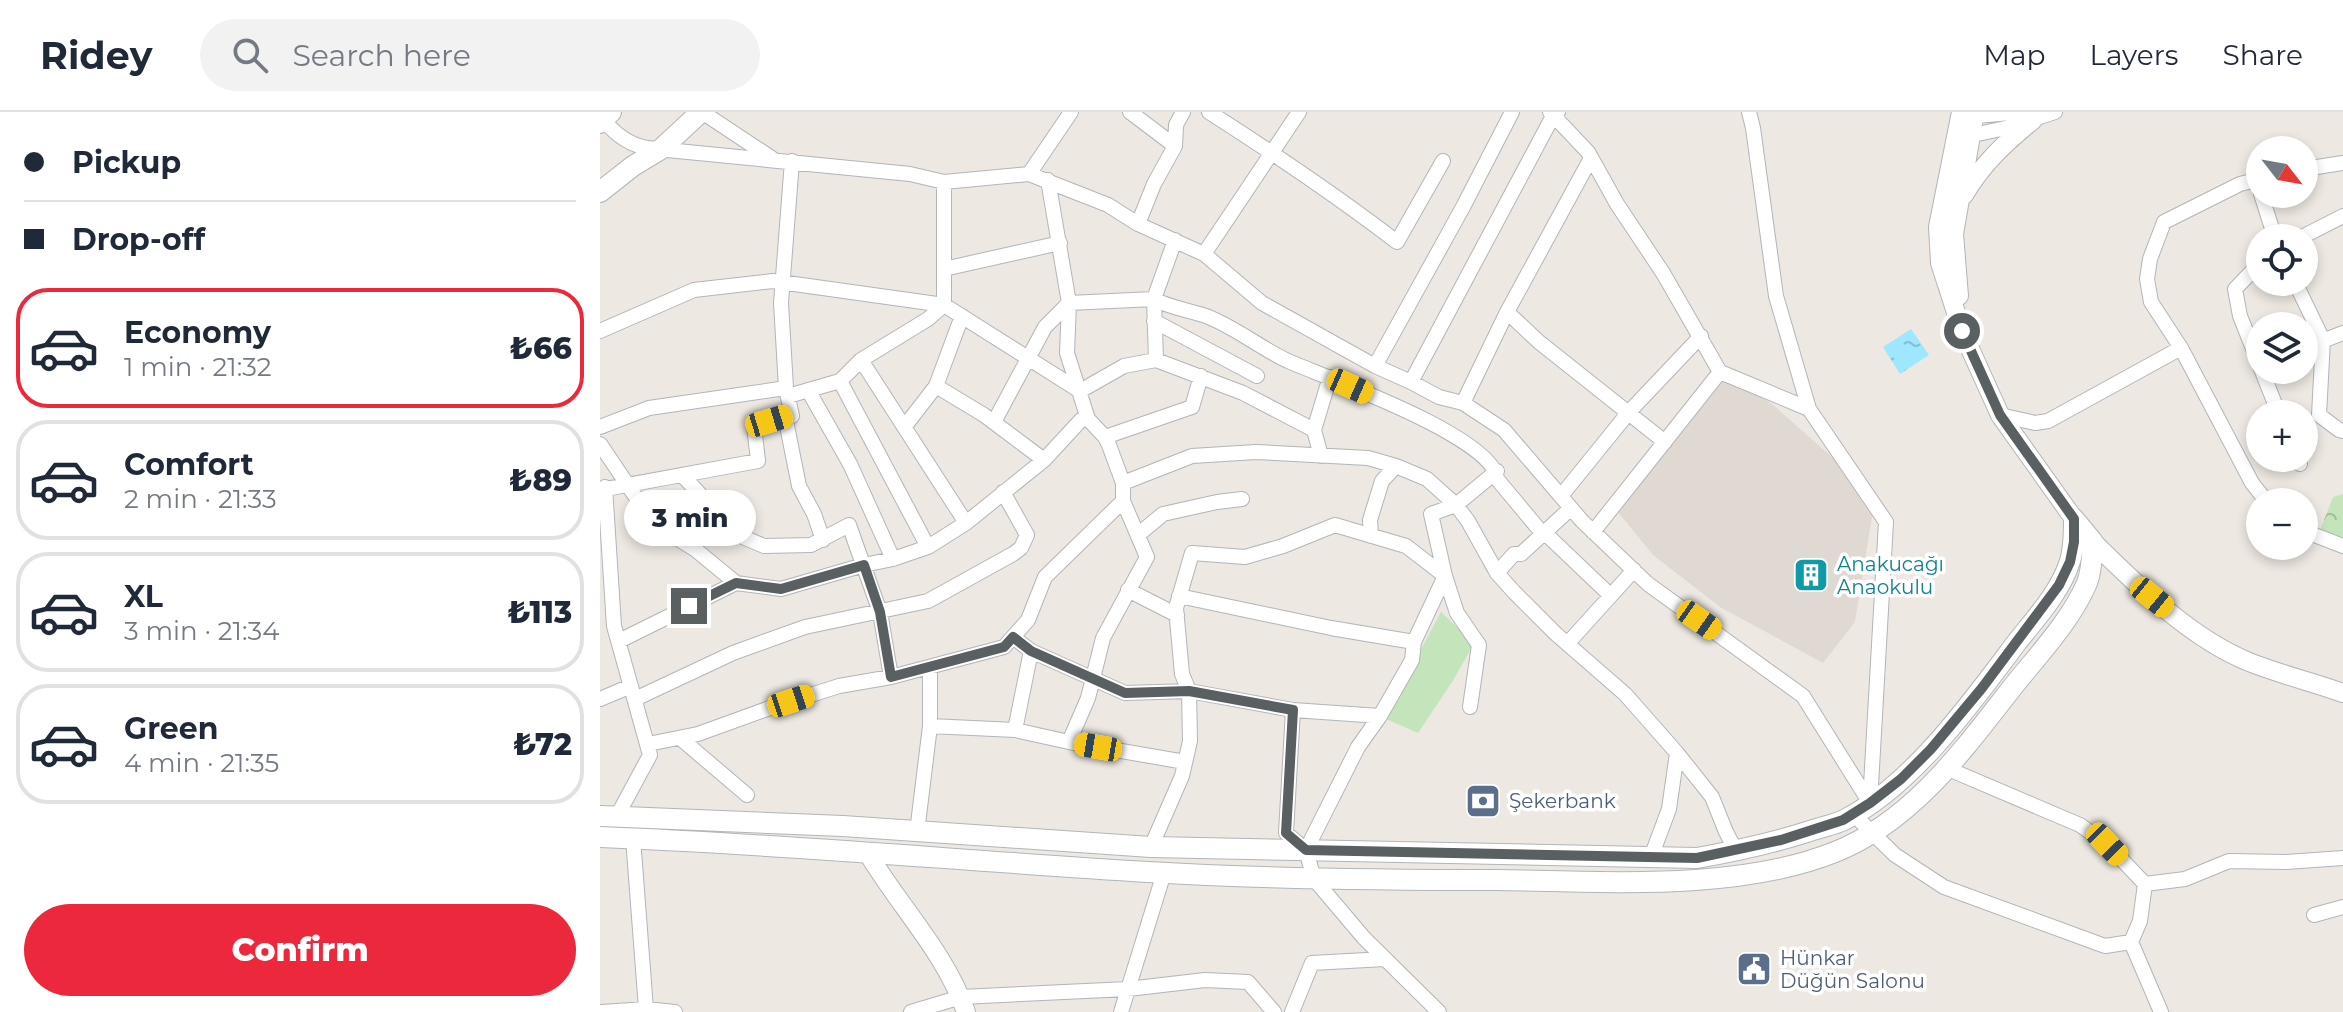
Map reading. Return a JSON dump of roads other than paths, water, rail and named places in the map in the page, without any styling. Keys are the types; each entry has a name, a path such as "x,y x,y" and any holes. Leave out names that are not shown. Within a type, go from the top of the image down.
{"main road":[{"path":"600,192 661,149 701,112"},
{"path":"608,817 843,826 1151,847 1697,858 1736,851 1843,820 1901,779 1931,749 2059,585 2070,562 2074,519"},
{"path":"600,837 1164,873 1314,879 1662,881 1733,876 1791,865 1834,852 1881,829 1911,805 1976,734 2067,617 2087,583 2093,542 2074,519"}],"street":[{"path":"701,112 784,161"},
{"path":"1029,174 1071,112"},
{"path":"1130,112 1175,146"},
{"path":"1138,224 1154,184 1175,146 1176,125 1183,112"},
{"path":"1209,112 1397,242 1443,161"},
{"path":"1204,254 1299,112"},
{"path":"1375,366 1512,112"},
{"path":"1749,112 1776,296 1809,409 1886,522 1862,808"},
{"path":"1964,137 2028,116 2055,112"},
{"path":"1411,382 1554,113 1588,152 1720,372 1809,409"},
{"path":"1962,331 1954,234 1968,114 2028,116"},
{"path":"1959,204 1993,154 2028,116"},
{"path":"604,117 616,134 633,145 661,149 910,174 944,182 1029,174 1108,205 1138,224 1204,254 1262,303 1375,366 1439,397 1463,403 1504,430 1593,532 1648,584 1803,696 1873,833 1895,855 1944,887 2105,946 2131,942"},
{"path":"1964,137 1938,227 1940,263 1962,331 2000,415 2074,519"},
{"path":"1463,403 1507,312 1591,158"},
{"path":"608,817 650,755 614,626 603,488 758,461 754,426 792,416 787,392 781,303 784,161"},
{"path":"2318,167 2343,163"},
{"path":"1048,180 1069,303 1067,353 1088,419 1105,437 1123,483 1123,501 1147,557 1103,638 1088,698 1069,742"},
{"path":"600,427 649,408 808,390 840,381 861,360 928,319 944,305 944,182"},
{"path":"2246,185 2240,184 2164,222 2150,259 2147,279 2151,302 2181,348 2256,488"},
{"path":"2318,229 2343,216"},
{"path":"1156,360 1154,299 1175,240"},
{"path":"944,269 1060,243"},
{"path":"2246,278 2235,289 2246,332"},
{"path":"600,331 694,290 773,281 944,305 1080,391"},
{"path":"2302,296 2323,340 2319,415 2343,431"},
{"path":"994,422 1045,327 1069,303 1154,299 1208,317 1270,352 1450,433 1476,449 1497,471 1497,479 1542,533 1610,595"},
{"path":"1507,312 1539,342 1665,442"},
{"path":"905,426 936,386 962,316"},
{"path":"1154,321 1257,376"},
{"path":"2318,342 2343,333"},
{"path":"1561,496 1629,412 1701,336"},
{"path":"2000,415 2035,423 2048,421 2181,348"},
{"path":"861,360 966,523"},
{"path":"1080,391 1124,366 1156,360 1243,393 1314,430"},
{"path":"1593,532 1720,372"},
{"path":"1105,437 1192,407 1201,376"},
{"path":"1321,456 1314,430 1330,377"},
{"path":"840,381 928,547"},
{"path":"936,386 994,422 1044,460"},
{"path":"808,390 850,464 893,559"},
{"path":"785,416 799,486 823,540"},
{"path":"600,444 654,524 696,550 736,583 781,589 928,547 966,523 1044,460 1081,420 1088,419"},
{"path":"1123,483 1192,456 1256,452 1368,458 1427,479 1456,505 1468,521 1497,573 1556,634 1625,694 1677,753 1712,797 1736,851"},
{"path":"1371,536 1370,520 1382,481 1396,466"},
{"path":"1470,707 1479,645 1457,613 1431,514 1456,505 1497,471"},
{"path":"682,475 738,535 764,546 811,545 849,525 880,612 891,677"},
{"path":"600,699 633,692 805,627 928,601 1021,548 1027,535 1003,492"},
{"path":"1139,534 1163,514 1242,499"},
{"path":"648,744 698,734 839,686 930,668 1004,647 1028,620 1045,577 1123,501"},
{"path":"1497,573 1514,554 1521,554 1571,508"},
{"path":"1151,847 1182,776 1190,741 1189,691 1182,674 1177,615 1179,596 1192,553 1245,557 1335,525 1406,546 1445,576"},
{"path":"2318,536 2343,546"},
{"path":"2093,542 2137,585 2205,638 2248,661 2343,693"},
{"path":"1568,643 1634,570"},
{"path":"1306,850 1358,747 1412,660 1414,642 1445,576"},
{"path":"619,641 736,583"},
{"path":"1128,590 1177,615"},
{"path":"1179,596 1414,642"},
{"path":"1013,637 1031,651 1125,693 1189,691 1293,710 1380,716"},
{"path":"1015,730 1031,651"},
{"path":"917,832 930,726 930,668"},
{"path":"1293,710 1286,833 1306,850 1314,879 1364,938 1439,1012"},
{"path":"930,726 1015,730 1185,762"},
{"path":"680,738 747,795"},
{"path":"1651,857 1669,809 1677,753"},
{"path":"1946,768 2080,825 2107,844 2145,884"},
{"path":"633,838 646,1009"},
{"path":"867,852 886,883 919,925 964,1004"},
{"path":"2145,884 2185,879 2229,861 2286,862 2343,858"},
{"path":"1121,1012 1164,873"},
{"path":"2145,884 2140,921 2131,942 2161,1012"},
{"path":"2314,915 2343,907"},
{"path":"1292,1012 1312,963 1385,959"},
{"path":"911,1012 1205,980 1248,982 1274,1012"},
{"path":"602,1012 646,1009 675,1012"}],"water":[{"path":"1911,329 1929,355 1900,374 1883,347"}],"place":[{"name":"Anakucağı Anaokulu","path":"1811,575"},
{"name":"Şekerbank","path":"1483,801"},
{"name":"Hünkar Düğün Salonu","path":"1754,969"}]}
